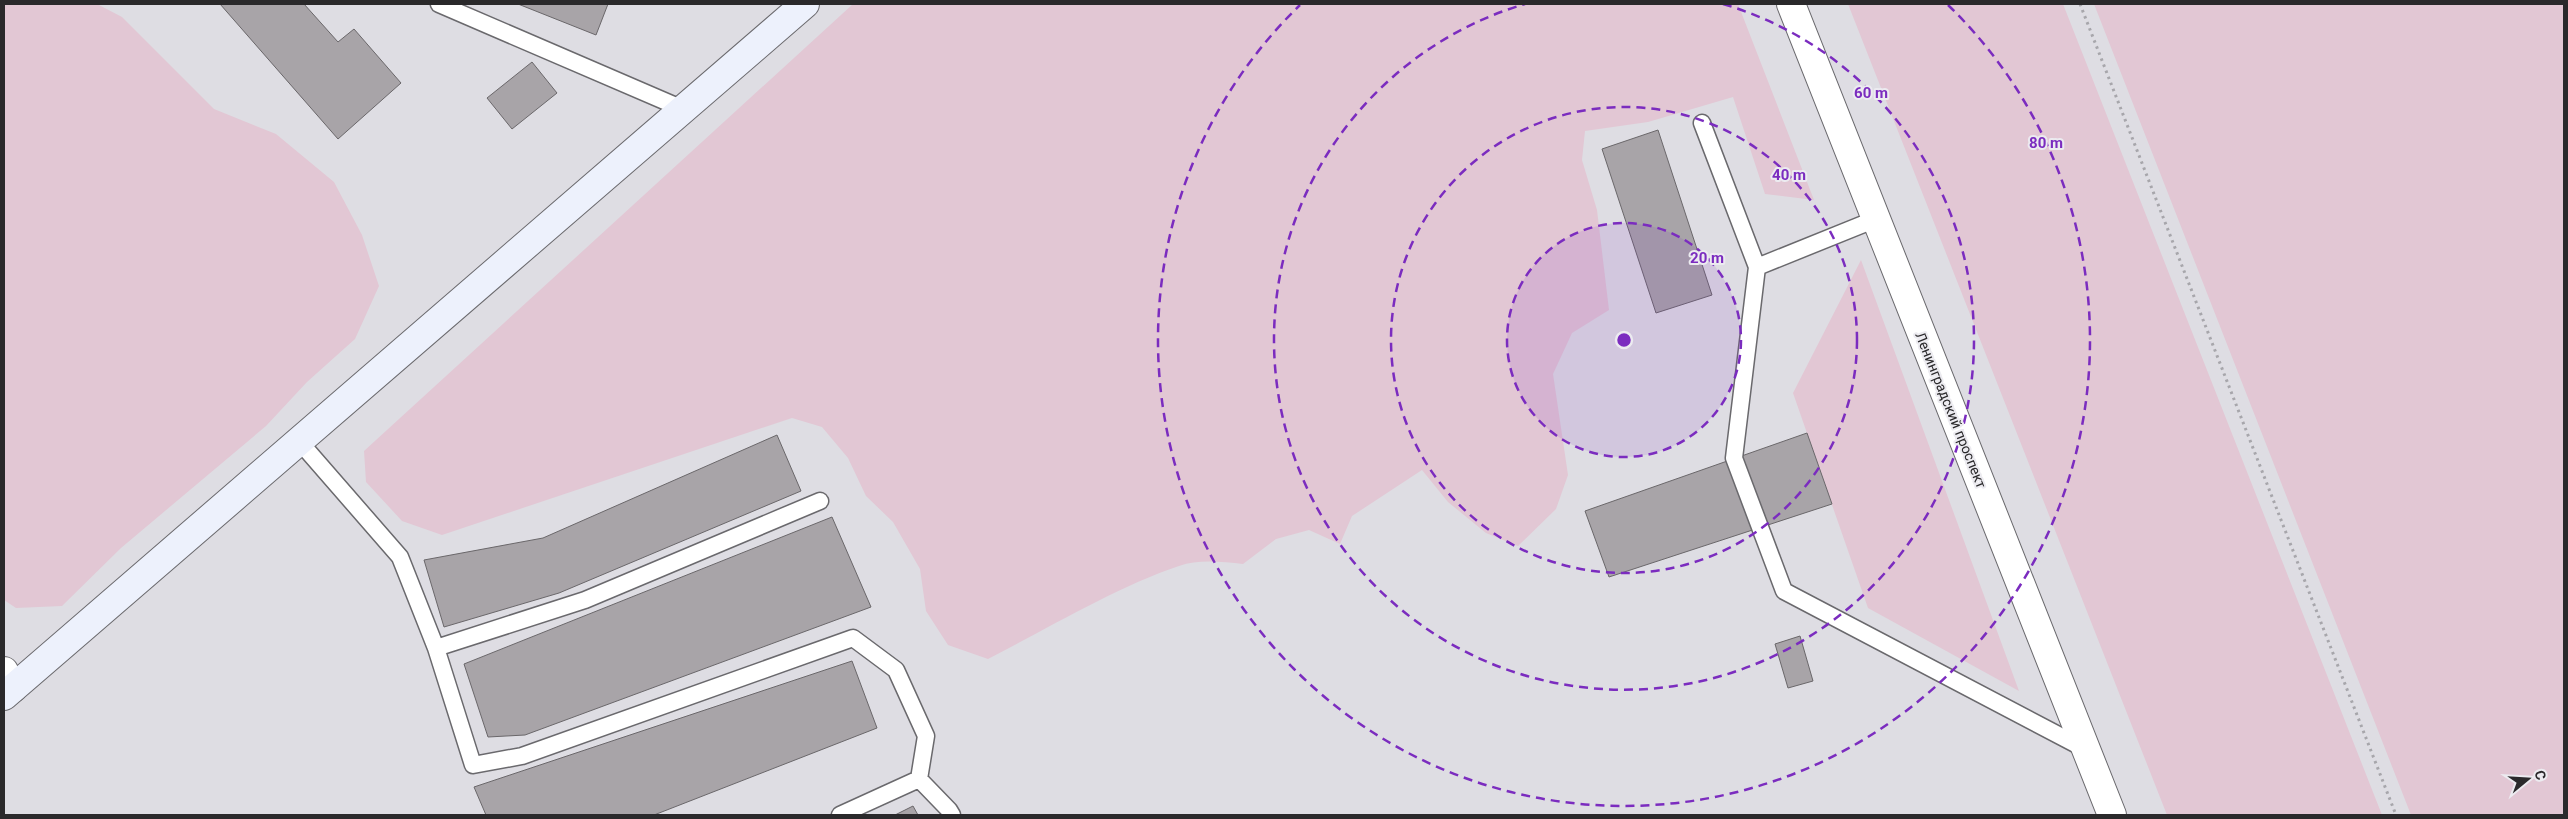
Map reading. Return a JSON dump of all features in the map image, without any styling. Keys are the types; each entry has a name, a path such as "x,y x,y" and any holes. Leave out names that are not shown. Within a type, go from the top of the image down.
{"main road":[{"path":"7,685 299,440 805,4"}],"street":[{"name":"Ленинградский проспект","path":"1791,4 2112,815"}],"lane":[{"path":"439,4 683,109"},
{"path":"1702,123 1757,267 1734,458 1784,590 2085,749"},
{"path":"1757,267 1876,220"},
{"path":"299,440 400,557 436,648 473,764 522,756 853,638 896,670 926,736 919,779"},
{"path":"436,648 585,600 820,501"},
{"path":"840,815 919,779"},
{"path":"919,779 952,815"}],"path":[{"path":"2080,4 2396,815"}],"shaded area":[{"path":"4,4 97,4 122,17 214,109 276,134 334,182 362,235 379,286 355,339 307,382 266,426 121,548 62,606 16,608 4,600"},
{"path":"853,4 1738,4 1814,200 1765,194 1733,97 1648,122 1585,131 1582,160 1597,210 1609,310 1572,333 1553,374 1568,475 1556,509 1518,546 1486,533 1448,502 1422,470 1352,516 1340,544 1309,530 1276,539 1243,564 1203,562 1179,566 1106,597 988,659 948,645 926,611 920,569 893,522 866,496 848,458 822,427 792,418 442,535 402,521 366,482 364,451"},
{"path":"1848,4 2063,4 2382,815 2167,815"},
{"path":"2094,4 2564,4 2564,815 2411,815"},
{"path":"1861,260 2019,691 1868,608 1793,393"}],"building":[{"path":"220,4 304,4 338,42 354,29 401,83 338,139"},
{"path":"518,4 608,4 596,35"},
{"path":"532,62 557,93 512,129 487,98"},
{"path":"1658,130 1712,295 1656,313 1602,149"},
{"path":"1807,433 1832,504 1609,577 1585,511"},
{"path":"777,435 801,491 559,593 444,627 424,560 543,538"},
{"path":"832,517 871,607 525,735 488,737 464,664"},
{"path":"1800,636 1813,681 1788,688 1775,644"},
{"path":"852,661 877,728 654,815 486,815 474,787"},
{"path":"913,806 918,815 895,815"}]}
